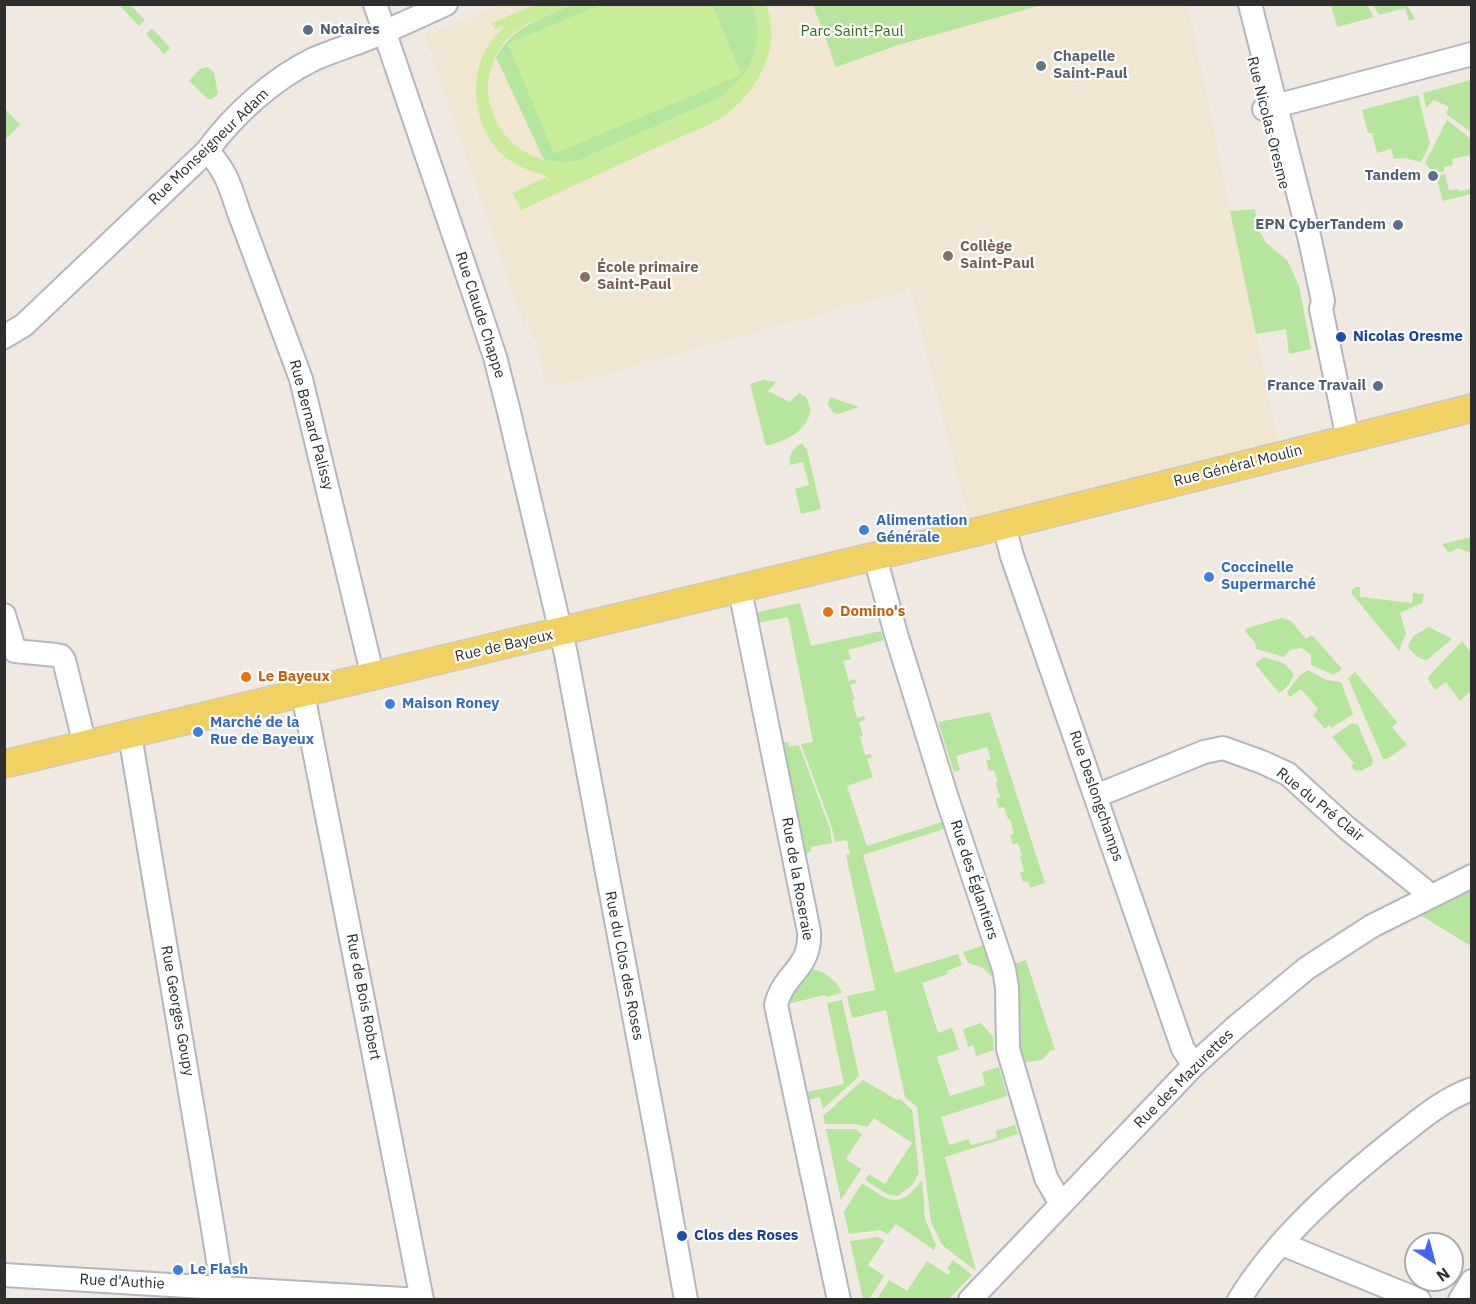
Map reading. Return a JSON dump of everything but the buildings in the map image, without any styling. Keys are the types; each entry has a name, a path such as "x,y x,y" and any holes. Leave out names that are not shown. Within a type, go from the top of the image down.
{"main road":[{"name":"Rue Général Moulin","path":"1004,525 1472,408"},
{"name":"Rue de Bayeux","path":"4,764 561,633 1004,525"}],"street":[{"name":"Rue Claude Chappe","path":"375,4 495,357 561,633"},
{"name":"Rue Monseigneur Adam","path":"4,337 24,325 207,150 242,111 293,71 314,59 384,32 446,4"},
{"name":"Rue Nicolas Oresme","path":"1237,4 1270,108"},
{"name":"Rue Nicolas Oresme","path":"1250,4 1270,108 1313,302 1322,309 1348,439"},
{"path":"1270,108 1472,54"},
{"name":"Rue Bernard Palissy","path":"207,150 219,164 230,183 301,379 373,677"},
{"name":"Rue Deslongchamps","path":"1004,525 1012,556 1183,1049 1194,1065"},
{"name":"Rue des Églantiers","path":"874,557 946,795 1004,969 1008,987 1008,1049 1046,1178 1061,1204"},
{"name":"Rue de la Roseraie","path":"740,590 809,932 810,946 807,957 783,987 776,1005 839,1299"},
{"path":"4,615 15,651 56,655 61,656 64,660 85,746"},
{"name":"Rue du Clos des Roses","path":"561,633 686,1299"},
{"name":"Rue de Bois Robert","path":"303,694 421,1299"},
{"name":"Rue Georges Goupy","path":"130,735 198,1132 220,1274 219,1294"},
{"name":"Rue du Pré Clair","path":"1096,796 1204,752 1223,748 1288,774 1347,828 1423,889 1429,897"},
{"name":"Rue des Mazurettes","path":"970,1299 1194,1065 1237,1026 1307,968 1372,926 1472,876"},
{"path":"1239,1299 1255,1275 1282,1244 1354,1171 1436,1107 1472,1089"},
{"path":"1282,1244 1419,1299"},
{"name":"Rue d'Authie","path":"4,1275 219,1294 421,1299"},
{"path":"1460,1299 1472,1281"}],"shaded area":[{"name":"Collège Saint-Paul","path":"500,5 812,5 837,67 898,45 1042,5 1188,5 1278,442 1082,493 1081,491 969,519 910,289 609,373 549,387 545,381 539,353 528,322 523,323 425,36"}],"green space":[{"path":"124,4 130,5 145,20 139,26 121,7"},
{"path":"602,4 712,5 741,75 554,154 508,44"},
{"path":"534,5 572,5 535,20 511,36 504,43 492,64 488,86 491,108 500,127 514,143 532,155 553,162 577,161 717,99 729,91 747,70 756,46 758,32 752,5 766,5 771,36 769,52 757,81 736,106 724,116 521,210 513,193 548,176 515,164 495,147 481,121 476,92 480,62 486,49 507,25 495,29 492,23"},
{"path":"572,5 602,5 508,44 741,75 712,5 752,5 758,32 756,46 747,70 729,91 717,99 577,161 563,163 544,160 496,57 503,46 520,31 539,19"},
{"name":"Parc Saint-Paul","path":"813,5 1042,5 898,45 836,67"},
{"path":"1331,5 1367,5 1374,17 1337,27"},
{"path":"1373,5 1407,5 1415,19 1409,21 1405,8 1379,15"},
{"path":"152,28 170,48 164,54 146,34"},
{"path":"208,67 214,73 218,94 212,99 208,99 189,81 200,69"},
{"path":"1471,80 1471,132 1446,114 1449,107 1434,100 1426,108 1423,93"},
{"path":"1418,95 1430,144 1421,162 1404,158 1394,159 1391,149 1377,153 1372,133 1368,133 1362,110"},
{"path":"5,109 20,125 5,140"},
{"path":"1447,120 1471,139 1471,158 1470,155 1452,159 1453,165 1444,167 1444,171 1434,174 1425,163"},
{"path":"1445,174 1449,191 1471,189 1471,194 1443,201 1436,177"},
{"path":"1255,209 1258,228 1266,243 1287,260 1299,286 1311,349 1289,354 1286,329 1256,334 1230,211"},
{"path":"763,380 776,382 768,391 790,402 799,393 806,397 811,410 800,430 781,441 766,446 750,384"},
{"path":"830,397 859,407 838,414 833,413 828,404"},
{"path":"802,443 807,450 821,509 801,514 795,489 809,485 803,462 790,465 790,458 796,447"},
{"path":"1471,537 1471,553 1458,548 1449,553 1442,544"},
{"path":"1355,587 1360,587 1360,597 1412,603 1413,593 1424,594 1422,603 1400,613 1406,633 1399,651 1352,594"},
{"path":"800,603 811,646 881,631 884,640 848,650 851,659 843,661 849,681 855,679 856,683 850,685 855,699 852,700 857,718 864,716 865,720 859,722 863,736 860,737 865,755 871,754 872,757 867,759 873,777 847,786 867,846 942,822 944,829 863,855 895,973 958,954 962,965 947,971 948,974 922,983 938,1033 952,1028 959,1049 937,1057 950,1096 985,1085 982,1072 999,1067 1007,1096 941,1117 949,1145 969,1139 971,1145 997,1138 996,1131 1015,1125 1018,1134 945,1157 976,1271 942,1245 931,1222 917,1107 905,1097 886,1010 852,1018 847,996 875,990 846,855 850,854 847,840 835,842 801,744 813,742 788,617 757,623 755,615 758,612"},
{"path":"1282,618 1291,621 1306,639 1312,635 1342,669 1334,675 1311,665 1311,655 1302,648 1290,650 1284,657 1256,649 1255,643 1245,631 1247,628"},
{"path":"1429,627 1452,639 1427,660 1416,655 1408,646 1413,636"},
{"path":"1462,641 1471,652 1472,690 1460,701 1446,682 1435,690 1428,679"},
{"path":"1263,657 1284,663 1294,674 1288,686 1279,693 1255,664"},
{"path":"1308,670 1326,680 1341,682 1353,714 1331,728 1329,725 1325,729 1313,715 1318,709 1301,689 1290,697 1287,692 1300,675"},
{"path":"1355,672 1397,722 1392,727 1407,745 1387,759 1383,759 1348,678"},
{"path":"990,712 1045,883 1030,888 1028,881 1023,882 1020,873 1024,871 1020,857 1022,856 1018,843 1013,845 1010,835 1014,833 1010,819 1004,807 999,808 996,799 1000,797 996,783 998,782 994,770 989,771 986,761 991,759 987,747 956,756 960,770 954,772 938,722"},
{"path":"1352,723 1358,725 1373,760 1372,765 1361,771 1354,770 1351,766 1354,763 1332,737"},
{"path":"788,742 789,747 799,745 830,829 832,843 811,847 811,852 804,854 781,743"},
{"path":"1471,890 1471,946 1420,915"},
{"path":"984,945 994,975 991,976 983,968 968,963 963,952"},
{"path":"1026,960 1055,1050 1051,1050 1042,1060 1022,1063 1018,1049 1013,964"},
{"path":"813,969 830,978 842,993 787,1004 788,995"},
{"path":"842,1000 859,1076 823,1109 820,1097 808,1100 807,1092 844,1084 827,1003"},
{"path":"981,1023 993,1037 994,1050 976,1056 973,1045 968,1047 963,1029"},
{"path":"863,1080 897,1100 900,1099 912,1110 919,1173 912,1185 898,1196 887,1194 865,1180 869,1174 885,1184 912,1143 874,1118 867,1127 856,1124 825,1124 823,1116"},
{"path":"826,1129 855,1129 862,1134 846,1159 861,1169 841,1200"},
{"path":"922,1180 925,1219 936,1245 934,1250 896,1224 888,1234 880,1230 849,1234 844,1212 862,1183 893,1200 907,1196"},
{"path":"878,1237 884,1241 868,1265 884,1276 870,1298 863,1299 850,1241"},
{"path":"953,1260 972,1275 949,1299 877,1299 889,1280 907,1291 927,1261 948,1275 950,1271 947,1269"}],"place":[{"name":"Notaires","path":"308,30"},
{"name":"Chapelle Saint-Paul","path":"1041,66"},
{"name":"Tandem","path":"1433,176"},
{"name":"EPN CyberTandem","path":"1398,225"},
{"name":"Collège Saint-Paul","path":"948,256"},
{"name":"École primaire Saint-Paul","path":"585,277"},
{"name":"Nicolas Oresme","path":"1341,337"},
{"name":"France Travail","path":"1378,386"},
{"name":"Alimentation Générale","path":"864,530"},
{"name":"Coccinelle Supermarché","path":"1209,577"},
{"name":"Domino's","path":"828,612"},
{"name":"Le Bayeux","path":"246,677"},
{"name":"Maison Roney","path":"390,704"},
{"name":"Marché de la Rue de Bayeux","path":"198,732"},
{"name":"Clos des Roses","path":"682,1236"},
{"name":"Le Flash","path":"178,1270"}]}
